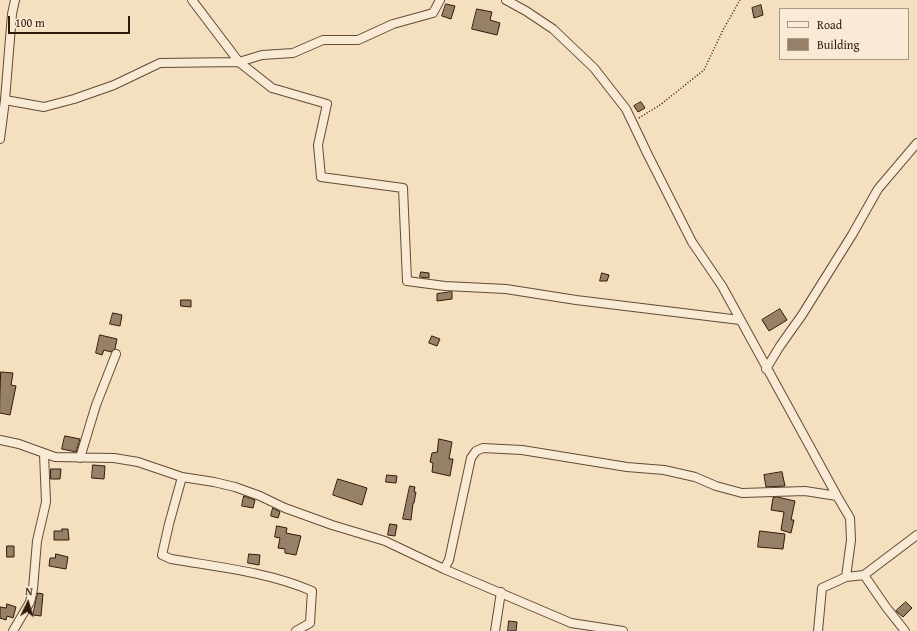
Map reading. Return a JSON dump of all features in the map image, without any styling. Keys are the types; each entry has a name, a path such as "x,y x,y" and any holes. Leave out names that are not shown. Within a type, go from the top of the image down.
{"street":[{"path":"0,139 5,100 12,14 15,0"},
{"path":"192,0 239,62 272,88 327,104 318,145 321,177 403,188 407,281 445,286 506,289 576,300 740,320"},
{"path":"5,100 44,107 74,99 114,85 160,63 239,62 262,55 293,52 323,40 358,40 393,24 433,13 440,0"},
{"path":"506,0 526,10 554,29 594,68 626,109 692,242 722,286 766,369 850,518 851,540 846,577"},
{"path":"766,369 848,242 878,189 917,143"},
{"path":"80,458 96,404 116,354"},
{"path":"0,440 19,444 55,457 114,458 138,462 182,477 235,487 260,496 285,508 332,525 385,541 444,569 571,623 623,631"},
{"path":"444,569 449,560 471,458 476,451 483,448 522,450 627,467 664,470 695,477 716,486 742,493 805,491 838,496"},
{"path":"13,631 30,602 33,589 37,541 46,502 44,454"},
{"path":"182,477 162,555 171,559 244,572 296,584 312,591 310,623 296,631"},
{"path":"818,631 822,588 846,577 864,576 917,535"},
{"path":"864,576 905,631"},
{"path":"495,631 501,592"}],"path":[{"path":"632,122 660,105 704,70 723,30 740,0"}],"building":[{"path":"446,4 455,6 451,19 442,16"},
{"path":"761,5 763,15 754,18 752,8"},
{"path":"477,9 492,12 490,20 500,23 497,35 472,29"},
{"path":"641,102 645,108 638,112 634,106"},
{"path":"421,272 429,273 429,278 420,277"},
{"path":"602,273 609,275 607,281 600,281"},
{"path":"452,292 452,299 437,301 437,294"},
{"path":"181,300 191,300 191,307 181,306"},
{"path":"780,309 787,320 769,331 762,320"},
{"path":"113,313 122,315 120,326 110,324"},
{"path":"100,335 117,339 115,349 111,352 104,350 102,355 96,353"},
{"path":"432,336 440,339 437,346 429,343"},
{"path":"1,372 13,373 11,385 16,386 10,415 0,413"},
{"path":"65,436 80,439 76,452 62,449"},
{"path":"439,439 452,442 449,459 453,459 450,476 432,472 433,463 430,462 432,453 437,452"},
{"path":"93,465 105,466 104,479 92,478"},
{"path":"51,469 61,469 60,479 51,479"},
{"path":"782,472 785,486 766,487 764,475"},
{"path":"387,475 397,476 396,483 386,482"},
{"path":"338,479 367,488 362,505 333,495"},
{"path":"410,486 415,487 414,492 416,492 411,520 403,519"},
{"path":"244,496 255,500 253,508 242,506"},
{"path":"777,497 795,501 791,520 794,520 791,533 781,530 784,512 771,510 773,498"},
{"path":"273,508 280,512 278,518 271,516"},
{"path":"390,524 397,525 395,536 388,535"},
{"path":"277,526 287,528 286,533 301,536 296,555 285,553 285,549 278,548 280,538 275,537"},
{"path":"62,529 68,529 69,540 54,540 54,531 62,531"},
{"path":"760,531 785,534 783,549 758,547"},
{"path":"7,546 14,546 14,557 7,557"},
{"path":"56,554 68,557 66,569 49,566 50,558 55,558"},
{"path":"249,554 260,555 259,565 248,563"},
{"path":"38,593 43,594 41,616 33,615"},
{"path":"906,602 912,608 903,617 896,611"},
{"path":"7,604 16,607 13,618 7,616 6,620 0,618 0,607 6,608"},
{"path":"509,621 517,622 516,631 508,631"}]}
